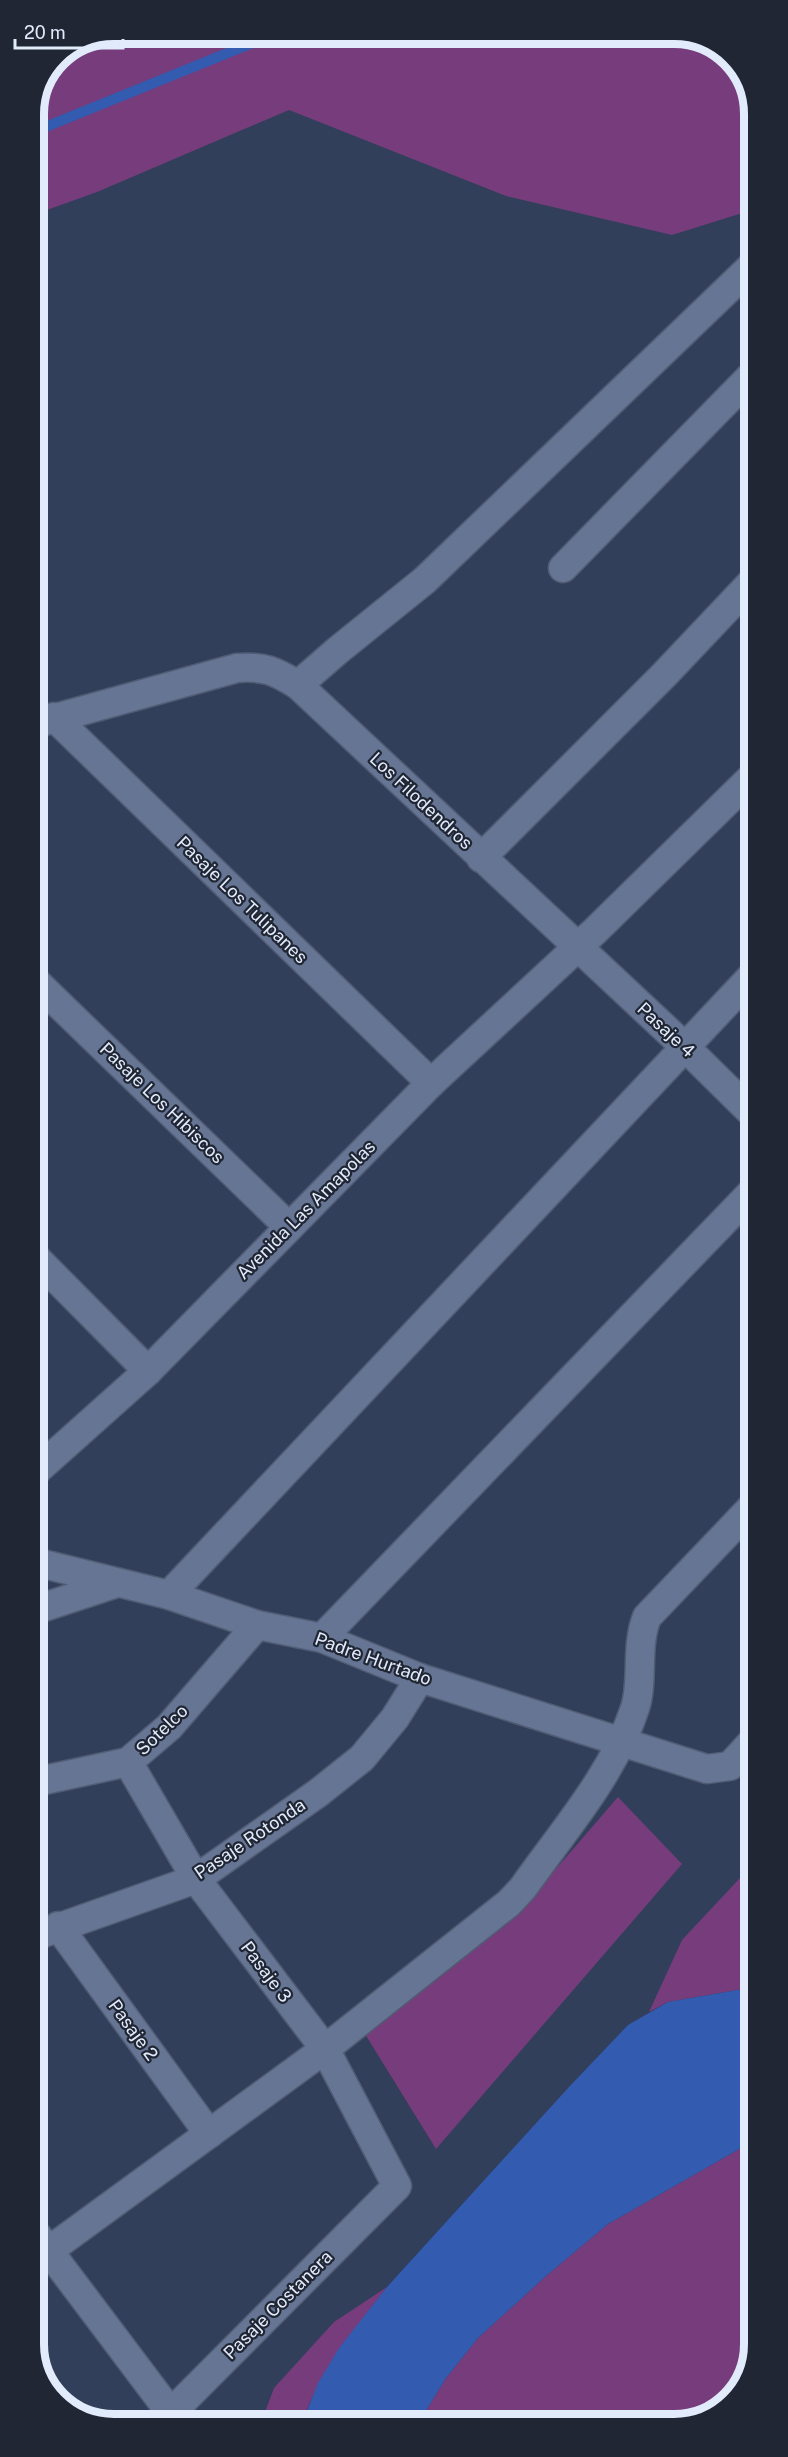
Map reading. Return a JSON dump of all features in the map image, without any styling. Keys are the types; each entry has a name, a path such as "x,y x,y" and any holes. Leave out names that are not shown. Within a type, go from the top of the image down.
{"street":[{"path":"298,685 424,580 744,274"},
{"path":"563,568 744,383"},
{"path":"481,858 664,675 744,591"},
{"name":"Los Filodendros","path":"44,720 237,668 259,667 276,671 298,685 576,948"},
{"name":"Pasaje Los Tulipanes","path":"44,720 431,1083"},
{"name":"Avenida Las Amapolas","path":"44,1464 148,1371 431,1083 576,948 744,785"},
{"name":"Pasaje 4","path":"576,948 684,1046 744,1105"},
{"path":"169,1595 744,984"},
{"name":"Pasaje Los Hibiscos","path":"44,990 289,1227"},
{"path":"322,1638 744,1200"},
{"path":"44,1266 148,1371"},
{"path":"44,2245 209,2134 325,2049 509,1903 523,1888 606,1772 620,1743 636,1706 642,1632 647,1617 744,1515"},
{"name":"Padre Hurtado","path":"44,1564 169,1595 257,1624 322,1638 420,1678 707,1769 730,1766 744,1751"},
{"path":"44,1607 117,1582"},
{"name":"Sotelco","path":"44,1780 128,1762 169,1727 257,1624"},
{"name":"Pasaje Rotonda","path":"47,1931 196,1879 318,1793 362,1758 395,1718 420,1678"},
{"name":"Pasaje 3","path":"128,1762 196,1879 325,2049 397,2186"},
{"name":"Pasaje 2","path":"47,1931 209,2134"},
{"name":"Pasaje Costanera","path":"170,2413 397,2186"},
{"path":"44,2253 161,2413"}],"shaded area":[{"path":"679,44 697,47 724,64 737,83 744,104 744,212 672,235 506,196 289,110 97,192 44,211 44,114 49,87 64,64 75,55 100,45"},
{"path":"618,1797 682,1864 436,2149 365,2034 535,1893"},
{"path":"744,1874 744,1989 668,2002 649,2012 682,1940"},
{"path":"744,2146 744,2353 737,2374 724,2393 701,2408 674,2414 424,2414 446,2378 478,2338 608,2224"},
{"path":"387,2287 328,2368 306,2413 265,2413 274,2388 334,2322"}],"water":[{"path":"744,1989 744,2146 608,2224 478,2338 446,2378 424,2414 306,2413 318,2383 339,2348 387,2287 628,2025 668,2002"}],"waterway":[{"path":"44,128 250,44"}]}
